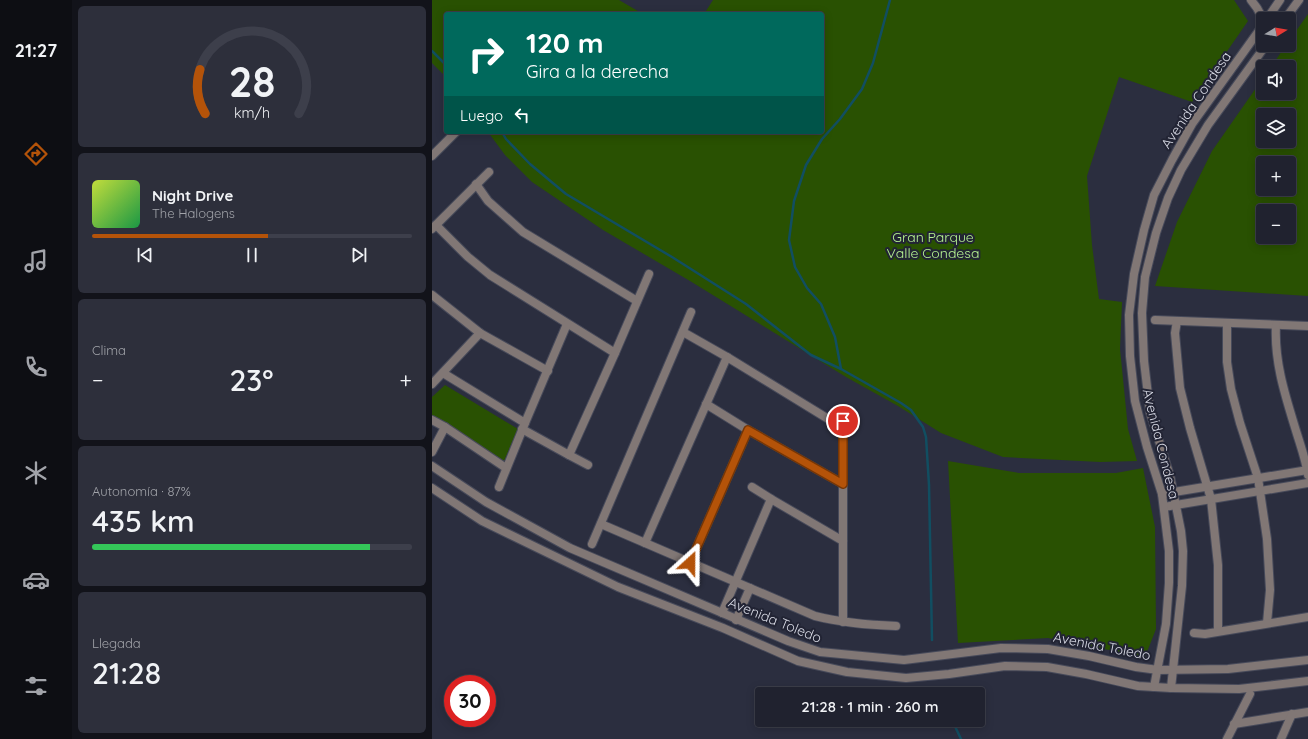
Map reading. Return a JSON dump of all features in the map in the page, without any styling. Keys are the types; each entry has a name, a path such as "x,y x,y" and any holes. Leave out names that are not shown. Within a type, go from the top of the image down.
{"street":[{"path":"1251,0 1259,12"},
{"path":"1272,12 1280,0"},
{"path":"1290,12 1299,0"},
{"name":"Avenida Condesa","path":"1154,687 1166,624 1169,583 1169,551 1162,494 1147,447 1135,401 1130,356 1129,315 1134,274 1154,195 1192,124 1256,35"},
{"name":"Avenida Condesa","path":"1171,688 1182,586 1183,551 1174,492 1150,412 1148,398 1144,361 1142,313 1146,277 1156,233 1168,198 1181,170 1208,125 1261,52"},
{"path":"434,151 454,134"},
{"path":"489,172 434,227 490,275 615,354"},
{"path":"476,184 488,201 523,232 637,301"},
{"path":"569,455 615,354 649,274"},
{"path":"434,300 480,333 548,371"},
{"path":"592,544 691,312"},
{"path":"1155,320 1308,326"},
{"path":"1177,321 1175,333 1180,388 1211,499 1218,565 1218,631"},
{"path":"1227,323 1227,362 1231,389 1240,423 1258,478 1260,491 1269,562 1270,590 1267,623"},
{"path":"499,487 568,324"},
{"path":"1162,494 1258,478 1308,472 1282,383 1275,341 1276,325"},
{"path":"683,332 843,425 843,622"},
{"path":"432,384 480,333"},
{"path":"645,543 727,357"},
{"path":"443,373 569,455 588,465"},
{"path":"706,404 748,430 843,484"},
{"path":"432,420 445,427 506,468"},
{"path":"432,452 445,427"},
{"path":"690,563 748,430"},
{"name":"Avenida Toledo","path":"432,466 486,502 570,548 788,641 820,652 858,657 904,660 1000,648 1048,649 1158,670 1228,669 1308,660"},
{"path":"1164,507 1308,483"},
{"path":"752,487 843,541"},
{"name":"Avenida Toledo","path":"432,488 482,521 618,587 724,628 798,661 847,672 906,678 949,674 1005,666 1047,666 1138,686 1171,688 1239,688 1308,681"},
{"path":"724,628 729,616 736,582 771,499"},
{"path":"600,524 815,616 854,624 896,626"},
{"path":"729,616 750,588"},
{"path":"1194,634 1205,634 1308,617"},
{"path":"1227,739 1250,694"},
{"path":"1234,724 1308,712"},
{"path":"1281,739 1292,714"}],"green space":[{"path":"432,0 619,0 640,12 444,12 444,75 432,63"},
{"name":"Gran Parque Valle Condesa","path":"713,0 1234,0 1248,21 1192,102 1119,77 1087,176 1092,245 1099,299 1122,302 1120,349 1128,429 1137,461 1100,462 1003,457 941,433 603,230 532,182 505,155 489,134 824,134 824,12 705,12"},
{"path":"1308,14 1308,296 1155,286 1177,222 1212,151 1256,88 1256,100 1296,100 1296,60 1276,60 1281,52 1296,52 1296,31"},
{"path":"445,385 518,429 504,461 432,415 432,397"},
{"path":"948,461 1019,473 1116,473 1143,468 1155,527 1156,629 1145,657 1048,638 958,643"}],"waterway":[{"path":"890,0 873,63 862,89 840,119 822,139 806,165 794,201 789,240 795,267 807,288 821,304 835,337 841,369 911,410 923,427 926,437 929,485 932,640"},
{"path":"432,51 444,63"},
{"path":"503,134 506,139 530,164 566,194 672,257 746,304 811,355 841,369"},
{"path":"955,727 961,739"}],"route":[{"path":"690,563 748,430 843,484 843,421"}]}
